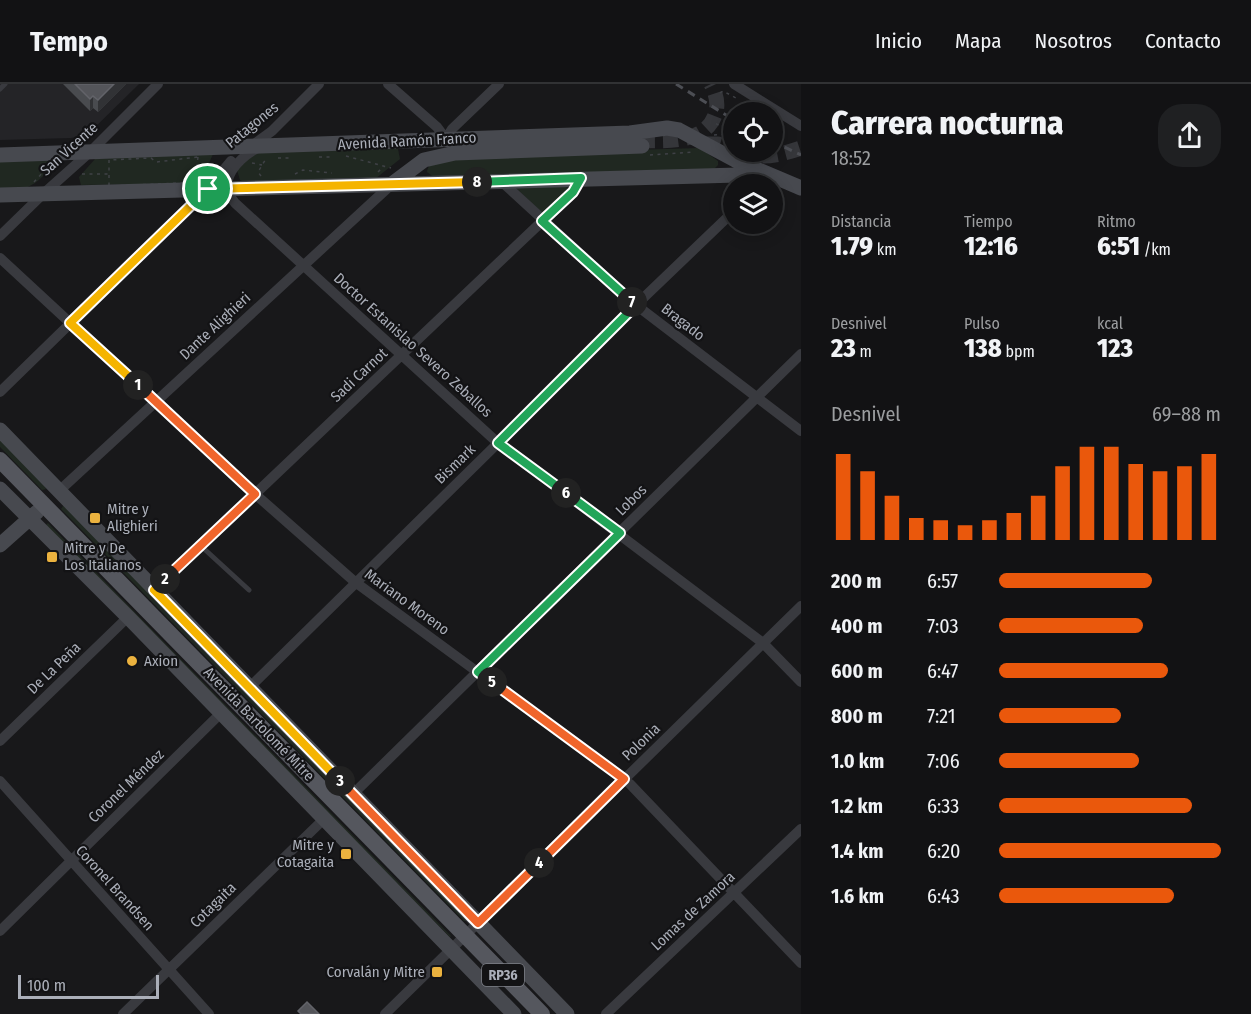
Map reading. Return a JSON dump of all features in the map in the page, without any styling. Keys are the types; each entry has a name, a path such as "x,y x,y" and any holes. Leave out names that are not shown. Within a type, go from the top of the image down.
{"main road":[{"name":"Avenida Ramón Franco","path":"0,155 630,133 672,128 687,133 751,174"},
{"path":"373,143 419,147 641,143 455,153 424,160 392,184"},
{"name":"Avenida Ramón Franco","path":"0,195 38,188 227,189 723,175"},
{"name":"Avenida Ramón Franco","path":"783,185 801,188"},
{"name":"Avenida Ramón Franco","path":"783,190 801,198"},
{"name":"Avenida Bartolomé Mitre","path":"0,430 567,1014"},
{"name":"Avenida Bartolomé Mitre","path":"0,460 542,1014"},
{"name":"Avenida Bartolomé Mitre","path":"0,489 325,818 514,1014"},
{"path":"0,545 58,491"}],"street":[{"name":"San Vicente","path":"0,236 38,188 90,152 158,84"},
{"name":"Patagones","path":"0,392 208,189 233,159 254,147 320,84"},
{"path":"388,84 446,138 452,129 499,84"},
{"path":"734,84 801,126"},
{"path":"227,189 228,177 235,166 254,147"},
{"name":"Sadi Carnot","path":"154,590 573,192 581,178"},
{"name":"Bragado","path":"501,181 636,305 801,431"},
{"name":"Dante Alighieri","path":"58,491 392,184"},
{"name":"Doctor Estanislao Severo Zeballos","path":"227,189 235,202 303,266 403,354 498,443 763,643 801,682"},
{"name":"Bismark","path":"250,687 723,222"},
{"name":"Mariano Moreno","path":"0,258 255,494 355,582 624,779 801,963"},
{"name":"Lobos","path":"353,794 801,354"},
{"name":"Polonia","path":"385,1014 801,606"},
{"name":"De La Peña","path":"0,741 128,617"},
{"name":"Coronel Méndez","path":"0,931 222,713"},
{"name":"Coronel Brandsen","path":"0,781 209,1014"},
{"name":"Cotagaita","path":"123,1014 325,818"},
{"name":"Lomas de Zamora","path":"606,1014 801,829"}],"lane":[{"path":"0,89 6,84"},
{"path":"201,546 249,590"}],"path":[{"path":"708,137 729,134 729,131 715,123"},
{"path":"198,157 197,165 182,183 109,186 109,160 151,158 156,162 198,157"},
{"path":"36,165 46,169 38,188"}],"shaded area":[{"path":"0,84 139,84 87,135 71,138 0,140"},
{"path":"394,147 398,149 400,159 375,179 244,182 240,180 237,170 239,165 258,153"},
{"path":"700,148 718,161 714,169 435,178 427,172 434,162 456,155"},
{"path":"214,152 200,183 81,185 79,177 95,159"},
{"path":"0,157 52,160 52,163 48,171 32,185 23,188 0,189"},
{"path":"564,186 567,192 544,215 516,188"},
{"path":"0,439 46,489 42,490 0,447"},
{"path":"63,506 467,921 464,921 61,509"},
{"path":"48,523 451,936 450,937 45,526"}],"building":[{"path":"75,84 114,84 98,100 93,96 90,99"},
{"path":"307,1002 319,1014 301,1014 298,1011"}],"tunnel":[{"path":"640,141 683,139 702,132 710,125 717,107 711,84"},
{"path":"705,144 723,146"},
{"path":"783,154 801,148"}],"railway":[{"path":"676,84 723,113"},
{"path":"783,146 801,155"}],"place":[{"name":"Mitre y Alighieri","path":"95,518"},
{"name":"Mitre y De Los Italianos","path":"52,557"},
{"name":"Axion","path":"132,661"},
{"name":"Mitre y Cotagaita","path":"346,854"},
{"name":"Corvalán y Mitre","path":"437,972"}],"route":[{"path":"581,178 577,188 542,221 636,305 498,443 620,533 478,672 624,779 478,923 154,590 255,494 70,323 208,189 581,178"}]}
